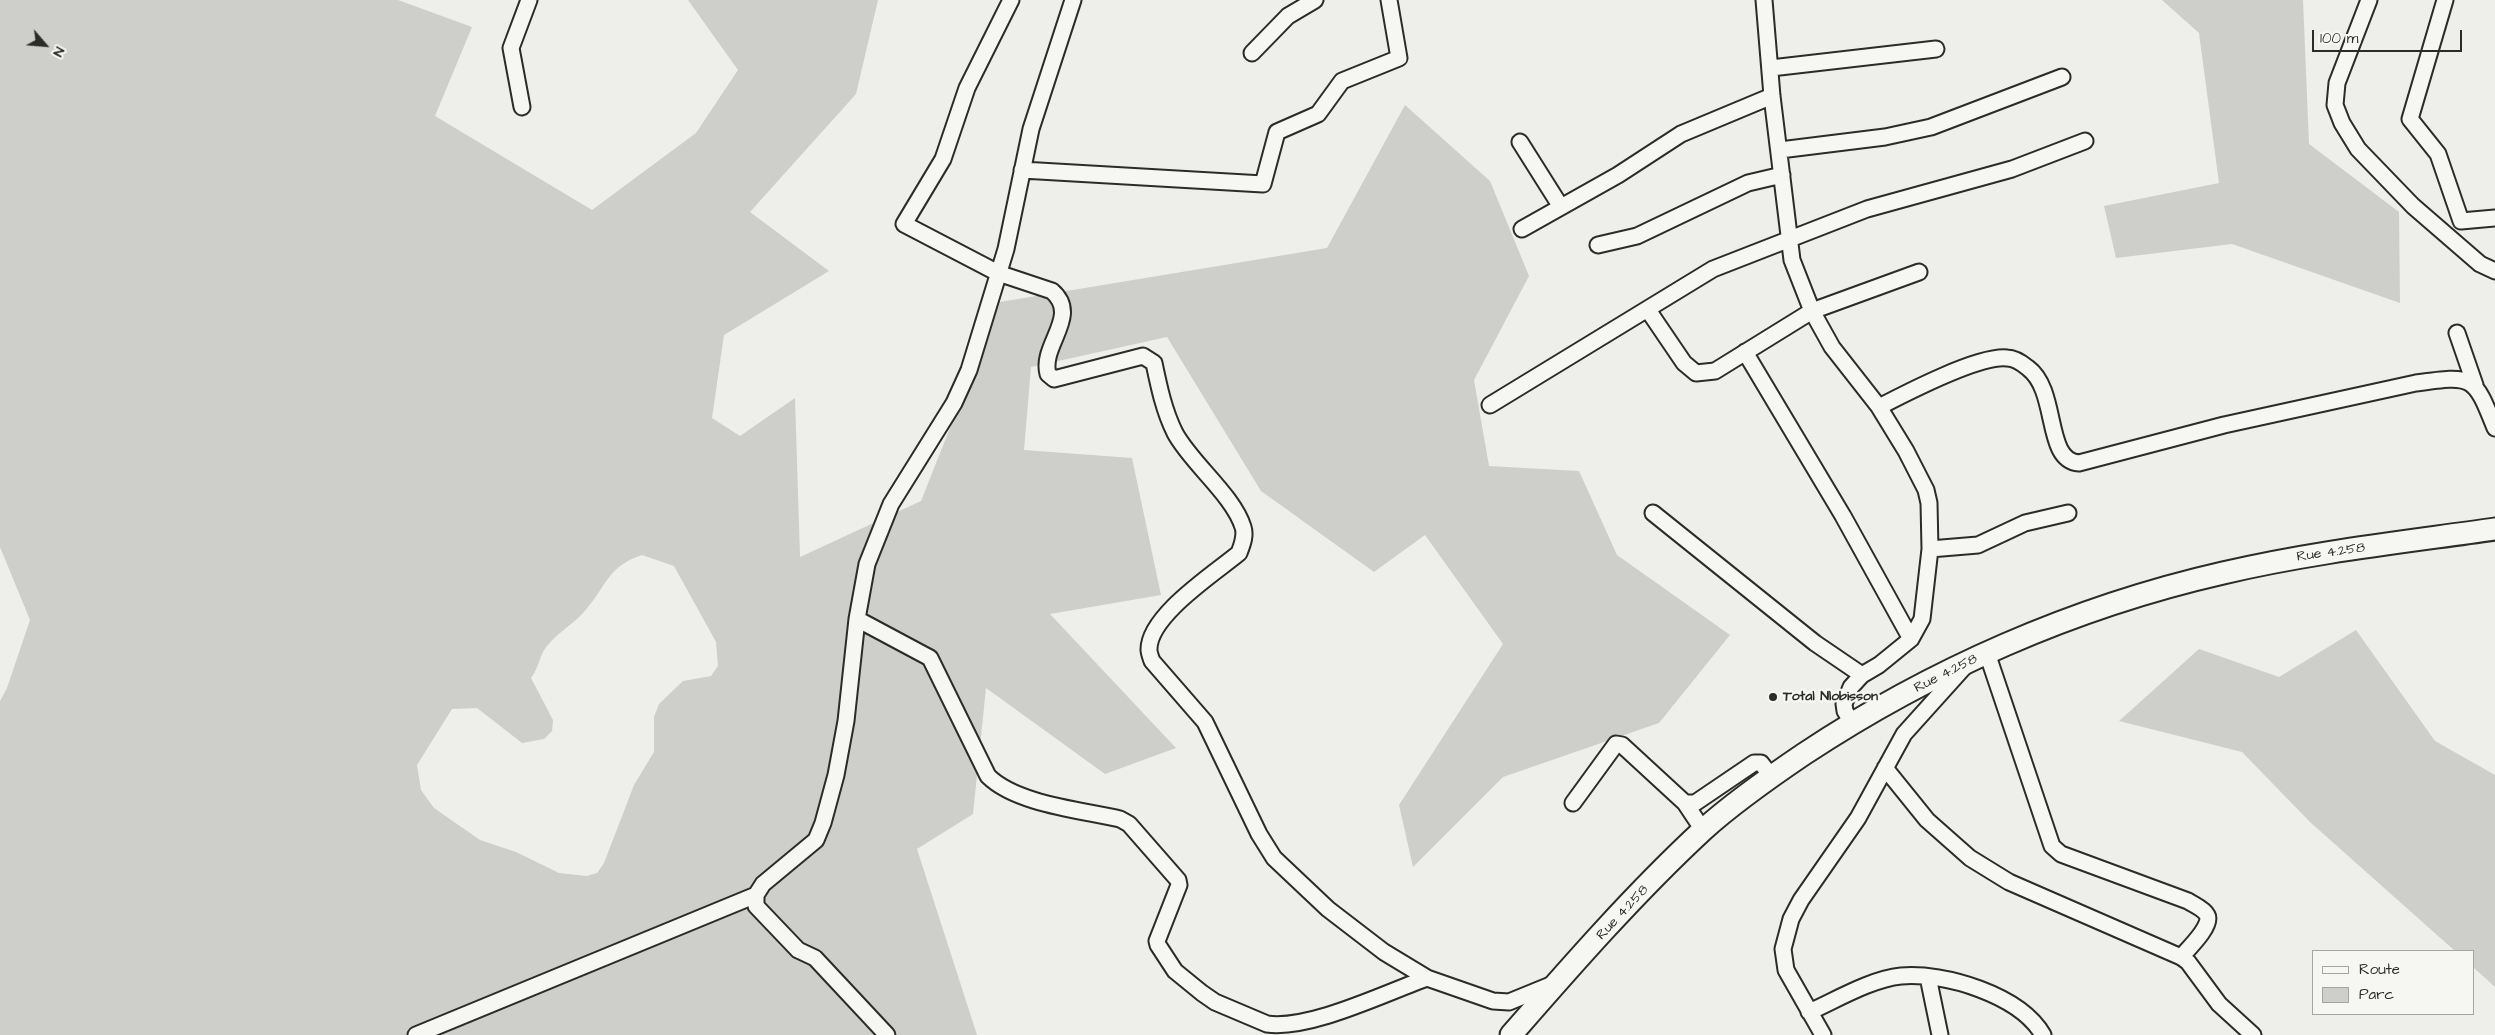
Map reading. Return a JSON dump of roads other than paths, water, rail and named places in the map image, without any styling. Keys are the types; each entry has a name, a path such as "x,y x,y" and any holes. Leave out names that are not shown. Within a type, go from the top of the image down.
{"highway":[{"name":"Rue 4.258","path":"1511,1035 1557,983 1703,830 1770,776 1852,723 1979,657 2090,612 2222,573 2295,558 2495,529"}],"street":[{"path":"522,107 511,48 529,0"},
{"path":"1011,0 967,88 943,159 904,224 998,273 1052,291 1059,297 1063,305 1061,320 1047,360 1048,374 1054,379 1143,356 1154,363 1162,402 1176,434 1229,503 1243,528 1244,542 1239,554 1182,599 1158,626 1149,649 1152,661 1204,722 1259,834 1274,858 1328,909 1384,952 1426,978 1493,1001 1509,1002 1557,983"},
{"path":"887,1035 815,958 798,950 767,919 756,906 756,896 762,884 816,840 823,823 836,775 846,721 857,619 872,550 891,504 904,480 954,403 969,370 1006,249 1031,129 1073,0"},
{"path":"1252,53 1288,16 1315,0"},
{"path":"1022,170 1262,184 1277,132 1318,114 1342,81 1399,58 1389,0"},
{"path":"1764,0 1772,96 1792,260 1812,311 1842,362 1879,407 1906,451 1926,490 1929,503 1930,549 1925,607 1918,629 1911,639 1879,665 1856,680 1846,696 1845,711 1852,723"},
{"path":"2369,0 2337,83 2335,105 2342,123 2358,149 2413,206 2480,264 2495,272"},
{"path":"2445,0 2410,119 2438,154 2461,221 2495,218"},
{"path":"1771,68 1936,49"},
{"path":"1780,150 1885,137 1931,127 2062,77"},
{"path":"1522,230 1618,175 1681,134 1772,96"},
{"path":"1490,405 1713,269 1867,209 2012,169 2085,141"},
{"path":"1520,142 1561,207"},
{"path":"1598,245 1637,236 1748,183 1782,175"},
{"path":"1648,310 1684,363 1696,372 1715,371 1812,311 1919,272"},
{"path":"2457,333 2475,385 2482,395 2495,428"},
{"path":"1745,352 1843,516 1911,639"},
{"path":"1879,407 1934,379 1991,360 2006,357 2014,359 2034,372 2042,383 2058,450 2066,460 2079,463 2224,425 2416,383 2457,378 2475,385"},
{"path":"1653,513 1815,643 1862,675"},
{"path":"1930,549 1978,545 2025,523 2068,514"},
{"path":"857,619 930,658 988,776 996,783 1020,795 1120,819 1129,824 1178,880 1178,889 1157,941 1158,946 1175,971 1215,1002 1267,1024 1274,1025 1317,1018 1426,978"},
{"path":"1823,1035 1786,970 1783,949 1786,934 1801,900 1858,818 1904,734 1979,657 2052,846 2061,854 2188,901 2206,912 2209,919 2206,927 2181,957"},
{"path":"1573,803 1616,744 1622,745 1685,803 1703,830"},
{"path":"1685,803 1695,802 1754,763 1761,763 1770,776"},
{"path":"1885,768 1927,820 1970,858 2009,882 2181,957 2191,966 2219,1004 2253,1035"},
{"path":"416,1035 756,896"},
{"path":"1809,1012 1882,980 1901,976 1928,977 1954,981 1985,992 2017,1008 2029,1017 2043,1035"},
{"path":"1928,977 1940,1035"}],"place":[{"name":"Total Nlobisson","path":"1773,697"}]}
